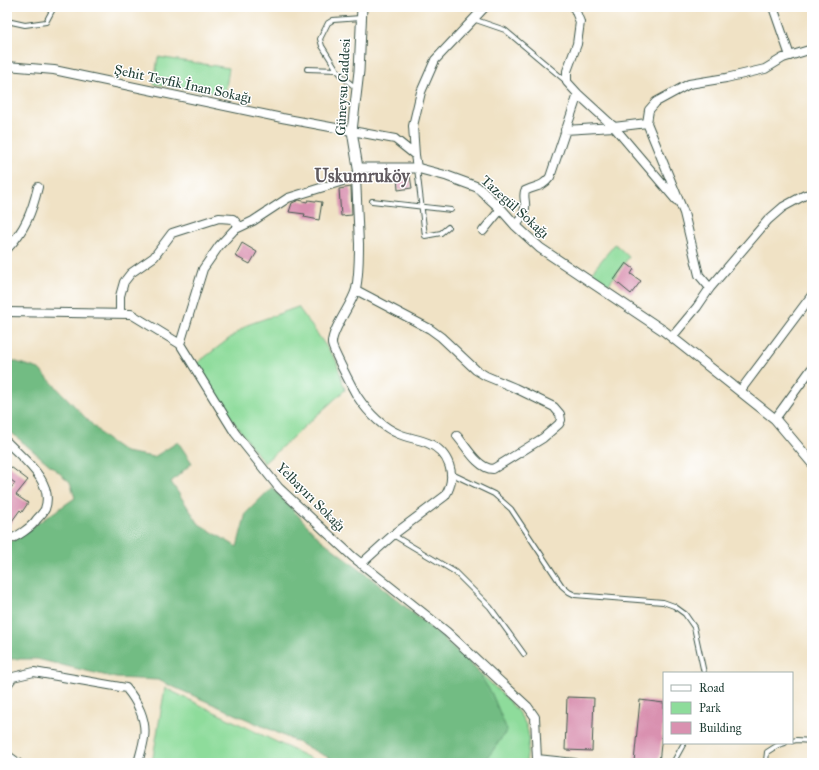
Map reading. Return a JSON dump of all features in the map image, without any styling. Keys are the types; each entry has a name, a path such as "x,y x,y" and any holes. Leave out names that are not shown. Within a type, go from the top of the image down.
{"street":[{"name":"Güneysu Caddesi","path":"357,172 352,131 357,88 362,7"},
{"path":"417,168 413,126 424,86 435,60 485,7"},
{"path":"574,7 580,22 577,44 567,71 567,82 614,127 682,207"},
{"path":"773,7 790,56"},
{"path":"710,288 699,275 682,207 647,123 648,110 656,102 689,84 726,78 765,69 783,58 812,49"},
{"name":"Şehit Tevfik İnan Sokağı","path":"7,66 54,70 282,118 395,139 415,155"},
{"path":"516,226 523,215 525,207 524,194 526,191 541,186 550,177 578,94"},
{"path":"565,130 647,123"},
{"name":"Tazegül Sokağı","path":"180,344 203,269 219,246 234,230 253,221 288,198 357,172 417,168 447,176 477,187 540,248 672,337 775,419 812,463"},
{"path":"357,172 359,266 356,290 334,336 332,345 356,395 371,414 399,434 428,443 440,451 449,465 452,474 452,482 445,496 394,535 361,564"},
{"path":"7,249 22,232 33,208 38,187"},
{"path":"672,337 697,307 710,288 768,220 783,207 805,195 812,194"},
{"path":"483,231 501,209"},
{"path":"120,314 120,296 124,282 131,273 154,257 172,234 219,218 233,219 240,227"},
{"path":"356,290 430,329 441,337 476,370 554,407 558,410 561,417 559,424 543,438 493,469 481,466 457,436"},
{"path":"740,391 812,295"},
{"name":"Yelbayırı Sokağı","path":"7,312 131,314 180,344 235,433 279,488 361,564 447,632 528,707 535,717 537,761"},
{"path":"775,419 812,368"},
{"path":"7,442 42,481 47,494 45,510 33,525 7,540"},
{"path":"7,685 13,677 34,672 126,688 135,698 143,717 145,736 138,763"},
{"path":"7,755 18,763"},
{"path":"537,761 575,763"}],"lane":[{"path":"7,21 25,25 46,22 54,7"},
{"path":"357,88 345,80 337,70 322,46 320,39 328,23 333,20 361,18"},
{"path":"473,19 505,30 567,82"},
{"path":"308,69 337,70"},
{"path":"417,168 425,236 441,233 448,227"},
{"path":"372,201 451,210"},
{"path":"452,474 494,494 511,509 562,586 569,592 575,595 663,602 679,609 690,620 694,627 704,672"},
{"path":"394,535 455,572 490,607 524,654"},
{"path":"793,741 812,741"},
{"path":"673,763 683,744"},
{"path":"766,761 767,752 782,744"}],"green space":[{"path":"158,57 229,68 225,94 154,84"},
{"path":"615,244 629,257 608,285 591,273"},
{"path":"298,307 336,360 345,390 264,463 230,417 196,364 247,325"},
{"path":"7,359 39,369 105,438 125,452 154,457 178,442 192,463 171,482 199,524 237,547 246,513 272,487 319,538 372,579 442,637 477,670 492,694 507,730 484,763 340,763 278,733 158,680 116,678 37,659 7,659 7,544 75,498 70,482 7,429"},
{"path":"477,670 507,699 526,724 529,740 526,763 484,763 507,730"},
{"path":"165,688 320,763 152,763"}],"building":[{"path":"410,176 412,188 398,190 397,177"},
{"path":"351,187 352,215 341,216 339,189"},
{"path":"299,200 307,202 308,200 322,202 319,220 304,217 305,214 289,212 292,203"},
{"path":"242,243 257,252 250,264 235,256"},
{"path":"626,263 634,269 631,274 641,281 631,294 614,280"},
{"path":"7,464 28,480 16,495 28,503 22,512 20,510 7,528 7,493 15,483 7,477"},
{"path":"567,697 594,698 592,751 565,750"},
{"path":"640,700 663,703 663,725 659,763 634,762"}],"district":[{"name":"Uskumruköy","path":"362,176"}]}
